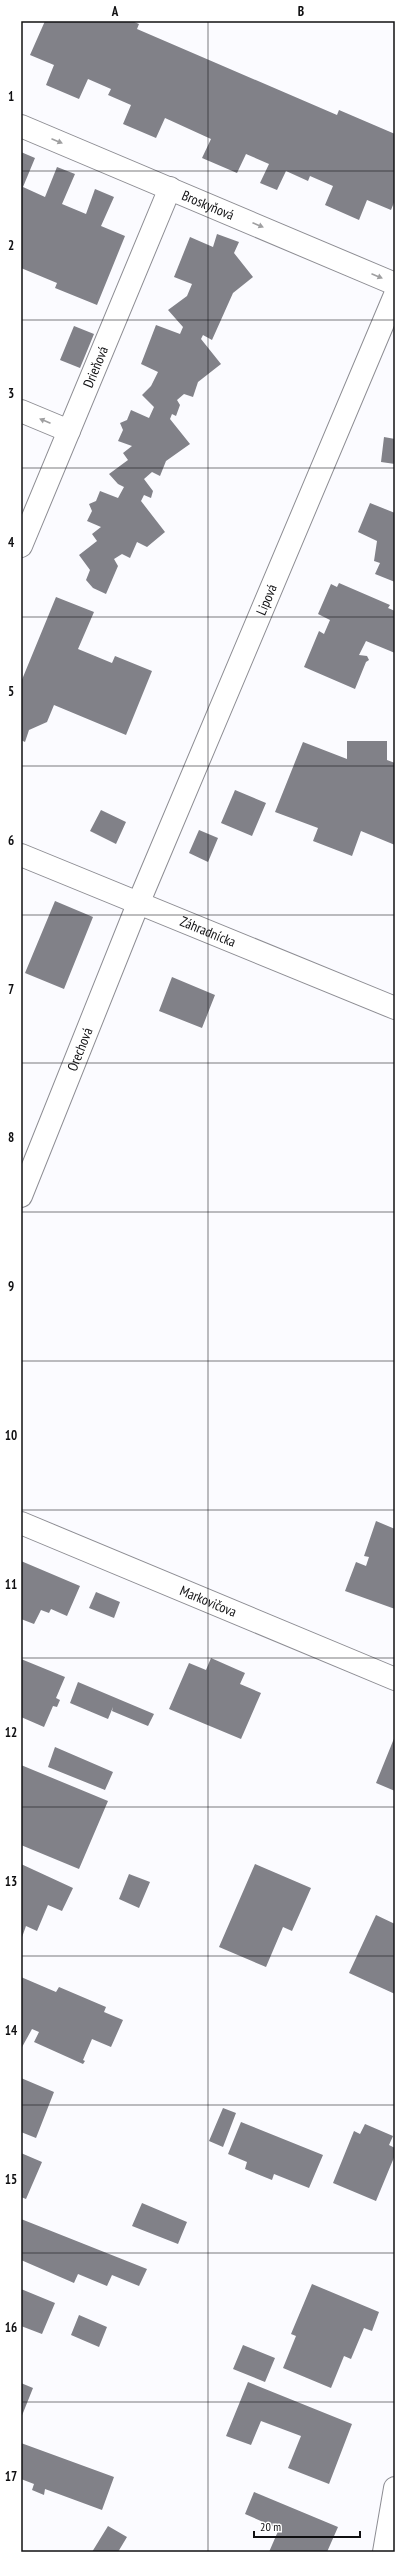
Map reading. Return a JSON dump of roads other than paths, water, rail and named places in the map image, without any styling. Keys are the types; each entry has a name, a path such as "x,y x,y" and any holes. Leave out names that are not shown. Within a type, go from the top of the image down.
{"street":[{"name":"Broskyňová","path":"21,126 395,284"},
{"name":"Drieňová","path":"21,546 170,188"},
{"name":"Lipová","path":"138,904 395,294"},
{"path":"21,411 69,431"},
{"name":"Záhradnícka","path":"21,855 395,1008"},
{"name":"Orechová","path":"21,1196 138,904"},
{"name":"Markovičova","path":"21,1523 395,1679"},
{"path":"384,2552 393,2511 395,2488"}]}
